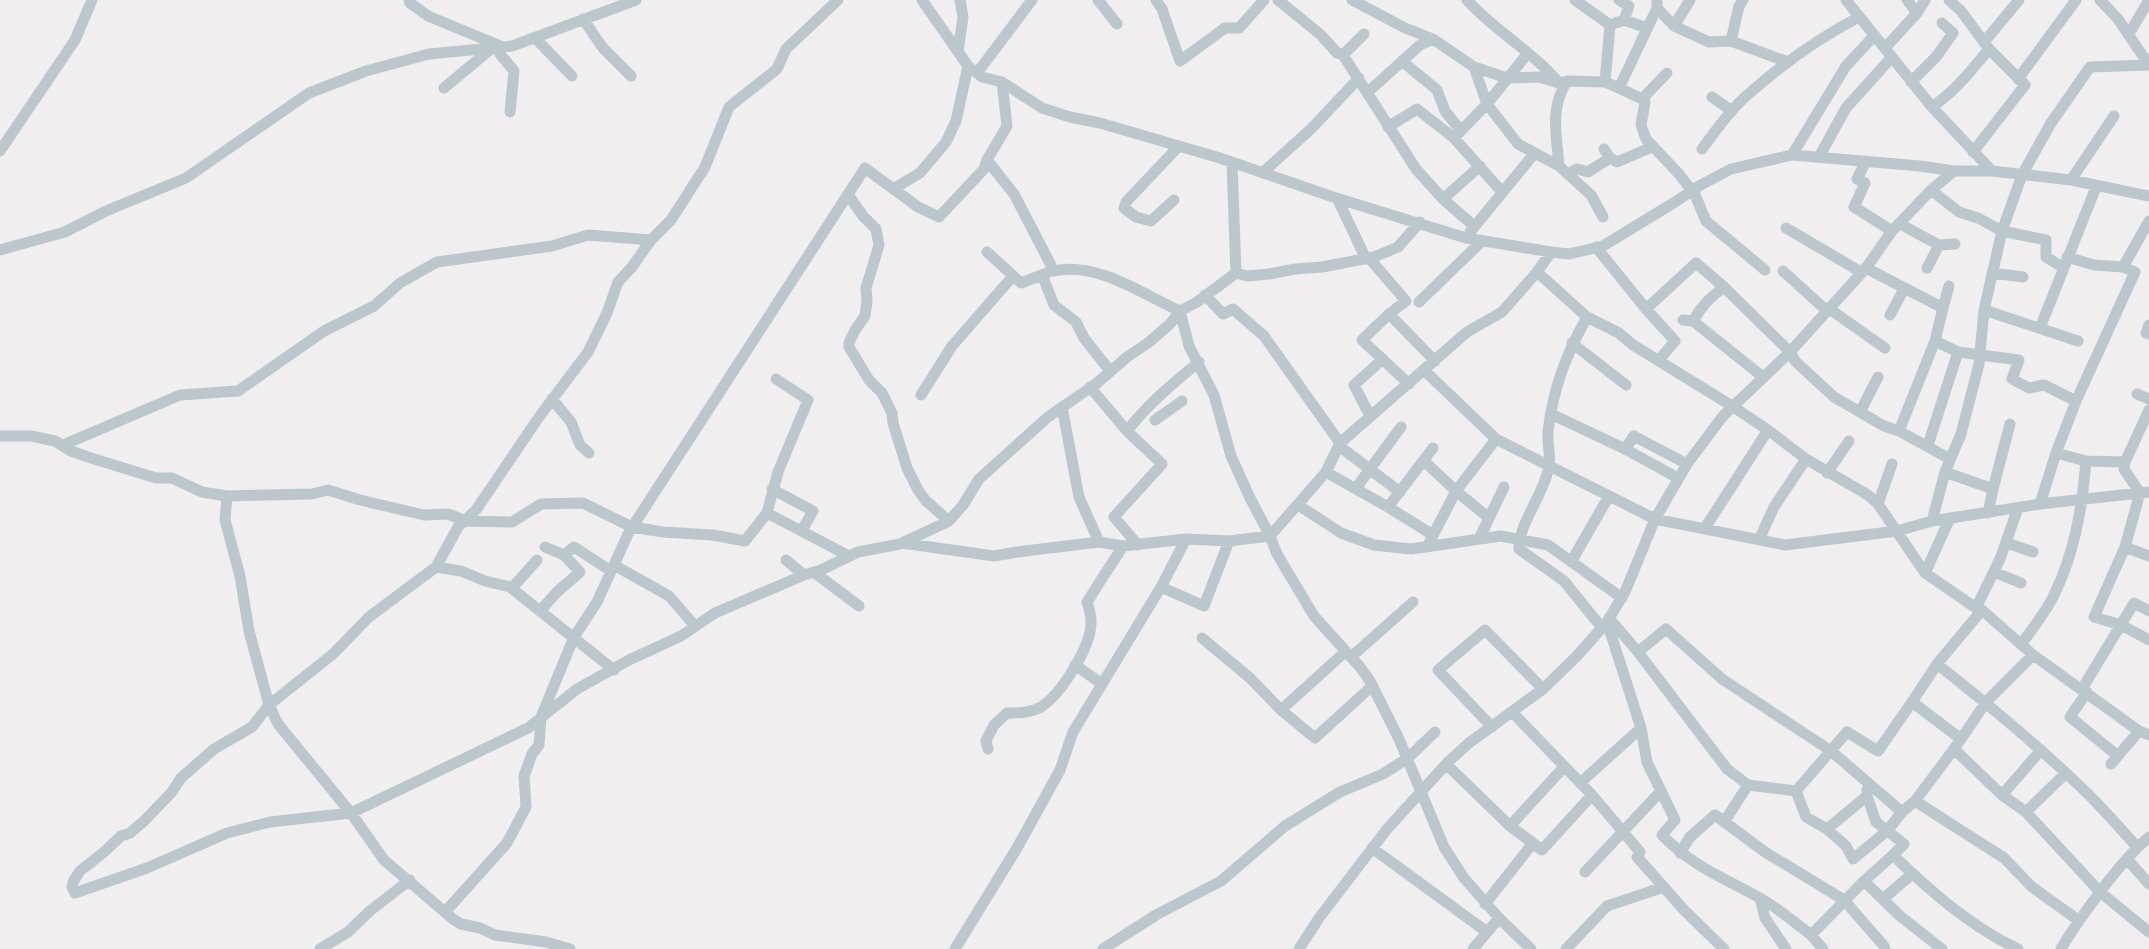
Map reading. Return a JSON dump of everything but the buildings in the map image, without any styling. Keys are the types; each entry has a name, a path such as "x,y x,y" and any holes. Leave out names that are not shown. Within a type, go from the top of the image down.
{"street":[{"path":"0,152 75,40 92,0"},
{"path":"409,0 410,4 428,16 497,47 500,54 514,71 510,112"},
{"path":"0,250 65,232 106,211 186,178 309,93 366,71 429,54 512,46 636,0"},
{"path":"838,0 786,50 777,70 729,108 705,167 671,220 651,240 632,267 618,282 607,313 588,352 552,399 476,510 458,527 436,567 368,617 334,654 269,704 252,728 214,749 181,778 171,794 144,821 130,833 122,836 80,871 73,882 72,887 75,892 148,868 227,833 270,822 351,813 528,728 576,689 614,670 629,660 681,636 715,613 849,556 871,549 902,543 949,520 963,505 979,479 1048,417 1160,334 1180,311 1236,273 1248,276 1269,274 1368,259 1398,248 1420,222"},
{"path":"922,0 958,52 973,70 982,77 1002,82 1042,108 1179,146 1466,238 1550,252 1569,254 1603,246 1731,169 1792,155 1920,166 1954,171 1992,171 2071,180 2096,187 2149,196"},
{"path":"958,52 963,17 960,0"},
{"path":"894,189 920,173 946,142 956,121 973,70 1032,0"},
{"path":"1098,0 1117,24"},
{"path":"1156,0 1162,9 1180,61 1225,28 1239,28 1264,0"},
{"path":"1278,0 1321,35 1337,53 1342,55 1359,78 1416,169 1443,199 1474,226"},
{"path":"1352,0 1405,28 1433,39 1474,67 1508,78 1538,77 1563,82 1605,82 1642,98 1645,102 1641,125 1646,139 1679,174 1692,191 1706,221 1765,270"},
{"path":"1467,0 1480,14 1563,82"},
{"path":"1575,0 1610,24"},
{"path":"1619,0 1629,6 1624,20"},
{"path":"1674,26 1690,0"},
{"path":"1846,0 1932,107 1992,171"},
{"path":"1907,0 1918,12"},
{"path":"1884,48 1918,12 1925,0"},
{"path":"1948,0 1961,11 1987,45 2025,85 1973,152"},
{"path":"1932,107 1947,97 1962,82 2019,0"},
{"path":"2018,79 2076,0"},
{"path":"1932,521 1945,472 1961,434 1979,364 1984,310 1992,273 2002,231 2022,175 2051,123 2090,68 2149,65 2118,19 2100,0"},
{"path":"2129,34 2149,0"},
{"path":"1731,41 1740,2"},
{"path":"1619,88 1657,4 1674,26 1709,42 1731,41 1788,62"},
{"path":"1702,149 1732,111 1751,91 1788,62 1859,17"},
{"path":"583,19 603,48 631,76"},
{"path":"1610,24 1624,20 1647,28"},
{"path":"1911,82 1936,57 1953,33 1942,23"},
{"path":"1605,82 1610,24"},
{"path":"1342,55 1364,34"},
{"path":"1792,155 1846,66 1874,36"},
{"path":"535,38 572,76"},
{"path":"1368,92 1420,45 1433,39"},
{"path":"444,88 497,47"},
{"path":"1458,134 1487,104 1528,53"},
{"path":"1819,157 1846,108 1892,57"},
{"path":"1402,61 1437,90 1445,111 1458,134 1480,166 1502,192"},
{"path":"1474,67 1487,104 1518,144 1564,170 1591,195 1603,217"},
{"path":"1642,98 1667,73"},
{"path":"1262,173 1311,129 1359,78"},
{"path":"446,911 507,843 526,807 524,776 532,754 539,745 541,717 574,637 597,602 632,527 748,346 849,196 865,168 918,207 939,217 984,169 987,160 1007,126 1002,82"},
{"path":"1563,82 1554,132 1564,170"},
{"path":"1712,97 1732,111"},
{"path":"1388,127 1417,109 1458,134"},
{"path":"2071,180 2114,116"},
{"path":"1174,200 1151,222 1136,217 1124,208 1126,202 1179,146"},
{"path":"1564,170 1577,169 1588,172 1607,153 1617,162 1652,147"},
{"path":"1466,238 1534,154"},
{"path":"987,160 1014,194 1054,271"},
{"path":"1866,161 1857,178 1865,182 1854,207 1939,245 1955,244"},
{"path":"1232,163 1236,273"},
{"path":"1443,199 1480,166"},
{"path":"1300,949 1319,918 1372,848 1387,829 1447,765 1449,760 1469,743 1544,689 1606,623 1622,598 1655,519 1687,464 1732,406 1790,352 1864,270 1896,227 1931,190 1954,171"},
{"path":"2040,328 2096,187"},
{"path":"1931,190 1959,212 1978,218 2002,231 2046,240 2046,257 2066,262 2123,267 2135,272 2076,401 2056,452 2040,504"},
{"path":"849,196 863,216 876,229 879,245 866,288 868,301 865,316 855,330 849,342 849,347 870,380 882,393 892,413 893,423 907,468 918,490 926,500 949,520"},
{"path":"1337,198 1368,259 1406,301 1389,314 1362,340 1409,384"},
{"path":"2123,267 2149,221"},
{"path":"1786,228 1864,270 1943,308"},
{"path":"62,446 180,395 238,391 324,331 374,306 400,283 437,262 552,246 588,235 651,240"},
{"path":"1419,302 1482,241"},
{"path":"1927,268 1939,245"},
{"path":"1596,247 1646,309 1675,341 1659,360"},
{"path":"987,252 1020,283 1054,271 1076,269 1101,274 1180,311"},
{"path":"902,543 994,556 1099,542 1123,546 1186,540 1229,541 1270,536 1326,472 1340,444 1467,332 1502,312 1537,272 1550,252"},
{"path":"1646,309 1696,263 1724,287 1790,352 1795,361 1834,397 1884,426 1899,431 1950,458"},
{"path":"1783,271 1827,309 1886,348"},
{"path":"1537,272 1587,316 1619,333 1633,345 1732,406 1826,472 1868,495 1878,504 1925,573 1979,609 2033,654 2084,691 2144,733 2115,760 2070,717 2084,691 2121,625 2134,604 2149,611"},
{"path":"1992,273 2023,277"},
{"path":"1042,275 1054,305 1076,322 1084,338 1110,371"},
{"path":"921,395 952,346 1014,276"},
{"path":"1899,431 1935,341 1949,286"},
{"path":"1724,287 1709,298 1688,320 1763,377"},
{"path":"1890,315 1904,289"},
{"path":"1205,295 1223,314 1233,309 1264,336 1340,444 1370,470 1400,492"},
{"path":"1984,310 2078,341"},
{"path":"1180,311 1189,346 1199,362 1214,395 1232,456 1250,498 1270,536 1276,554 1314,616 1349,654 1372,686 1408,758 1420,793 1444,847 1464,878 1485,904 1531,949"},
{"path":"1389,314 1435,361"},
{"path":"1587,316 1572,343 1554,396 1548,435 1549,466 1541,493 1519,539 1519,549 1564,581 1638,652 1727,769 1748,785 1796,791"},
{"path":"2149,325 2146,333 2149,334"},
{"path":"1935,341 1958,352 2019,360 2012,379 2029,388 2044,385 2076,401"},
{"path":"1572,343 1626,385"},
{"path":"1928,446 1958,352"},
{"path":"1370,416 1354,385 1383,359"},
{"path":"1127,431 1162,392 1199,362"},
{"path":"1424,371 1496,439 1655,519 1785,545 1897,530 1932,521 2040,504 2144,492"},
{"path":"1860,412 1878,377"},
{"path":"0,436 31,436 55,441 71,451 106,463 156,478 172,478 202,492 227,496 312,494 328,490 360,500 424,514 448,514 466,520 512,522 541,504 583,503 632,527 663,532 713,535 745,541 767,513 772,489 808,400 776,379"},
{"path":"1090,387 1127,431 1162,464 1114,517 1138,545"},
{"path":"1155,420 1177,404 1162,392"},
{"path":"2137,394 2149,399"},
{"path":"552,399 571,422 580,445 588,453"},
{"path":"1062,407 1078,497 1099,542"},
{"path":"2144,492 2124,469 2125,462 2149,410"},
{"path":"1551,414 1625,448 1678,478"},
{"path":"1988,513 2010,424"},
{"path":"1356,488 1401,427"},
{"path":"1705,528 1768,430"},
{"path":"1625,448 1634,436 1687,464"},
{"path":"1427,546 1456,491 1496,439"},
{"path":"1826,472 1849,440"},
{"path":"1388,507 1433,448"},
{"path":"2056,452 2086,461 2125,462"},
{"path":"1759,540 1774,507 1806,459"},
{"path":"1424,460 1456,491 1489,518"},
{"path":"2022,643 2054,596 2070,558 2082,500 2086,461"},
{"path":"1878,504 1892,464"},
{"path":"1326,472 1433,535"},
{"path":"1945,472 1993,489"},
{"path":"1479,539 1504,487"},
{"path":"772,489 812,511 802,530"},
{"path":"2144,492 2125,547 2094,617 2121,625 2149,640"},
{"path":"227,496 225,520 240,576 249,631 269,704 278,724 351,813 384,860 461,924 480,928 495,935 546,942 570,949"},
{"path":"1571,562 1609,496"},
{"path":"1298,505 1341,533 1374,545 1410,549 1501,536 1548,545 1622,598"},
{"path":"1796,791 1847,732 1878,751 1937,664 1979,609 2007,543 2018,508"},
{"path":"767,513 849,556"},
{"path":"1925,573 1950,518"},
{"path":"955,949 1017,848 1060,770 1073,732 1161,587 1186,540"},
{"path":"1161,587 1204,606 1229,541"},
{"path":"2007,543 2033,552"},
{"path":"988,749 986,740 994,725 1007,713 1024,714 1041,706 1061,686 1075,665 1087,643 1092,622 1087,602 1123,546"},
{"path":"541,610 557,592 580,572 564,555 545,547"},
{"path":"564,555 574,547 669,596 695,626"},
{"path":"2125,547 2149,556"},
{"path":"512,588 537,560"},
{"path":"786,560 859,606"},
{"path":"436,567 461,570 485,581 512,588 614,670"},
{"path":"1994,572 2021,582"},
{"path":"1281,710 1413,602"},
{"path":"1606,623 1641,728 1647,762 1675,820 1662,835 1680,853 1716,876 1760,898 1811,935 1823,949"},
{"path":"1492,727 1438,670 1485,630 1544,689"},
{"path":"1638,652 1666,630 1722,679 1831,751 1902,812"},
{"path":"1202,638 1250,678 1281,710 1315,738 1372,686"},
{"path":"1796,791 1806,817 1827,829 1846,846 1853,859 1887,831 1902,812 1915,801 1954,750 1986,702 2033,654"},
{"path":"1937,664 1986,702 2041,750 2138,847"},
{"path":"1075,665 1102,684"},
{"path":"1912,702 1961,739"},
{"path":"1513,712 1592,795 1640,852 1637,857 1724,949"},
{"path":"1580,783 1641,728"},
{"path":"1103,949 1156,915 1221,881 1293,821 1340,792 1383,774 1408,758 1435,732"},
{"path":"1954,750 2002,795 2026,812 2100,892 2149,932"},
{"path":"2002,795 2041,750"},
{"path":"1447,765 1510,826 1542,850 1592,795"},
{"path":"1510,826 1564,766"},
{"path":"2026,812 2066,773"},
{"path":"1811,935 1844,900 1904,844 1876,822 1867,796 1868,783"},
{"path":"1724,822 1748,785"},
{"path":"1585,872 1661,791"},
{"path":"1827,829 1867,796"},
{"path":"1915,801 2004,858 2032,887 2078,920"},
{"path":"1680,853 1690,837 1715,815 1765,852 1844,900 1885,949"},
{"path":"2075,949 2063,946 2078,920 2110,878 2149,837"},
{"path":"1485,904 1533,843"},
{"path":"1372,848 1487,932"},
{"path":"1893,855 1938,896 2000,940 2018,949"},
{"path":"2127,859 2149,884"},
{"path":"1883,899 1912,874"},
{"path":"320,949 348,932 371,910 410,880"},
{"path":"1864,881 1900,916 1942,949"},
{"path":"1566,949 1607,906 1664,887"},
{"path":"1760,898 1765,918 1786,949"},
{"path":"1473,949 1499,918"}]}
